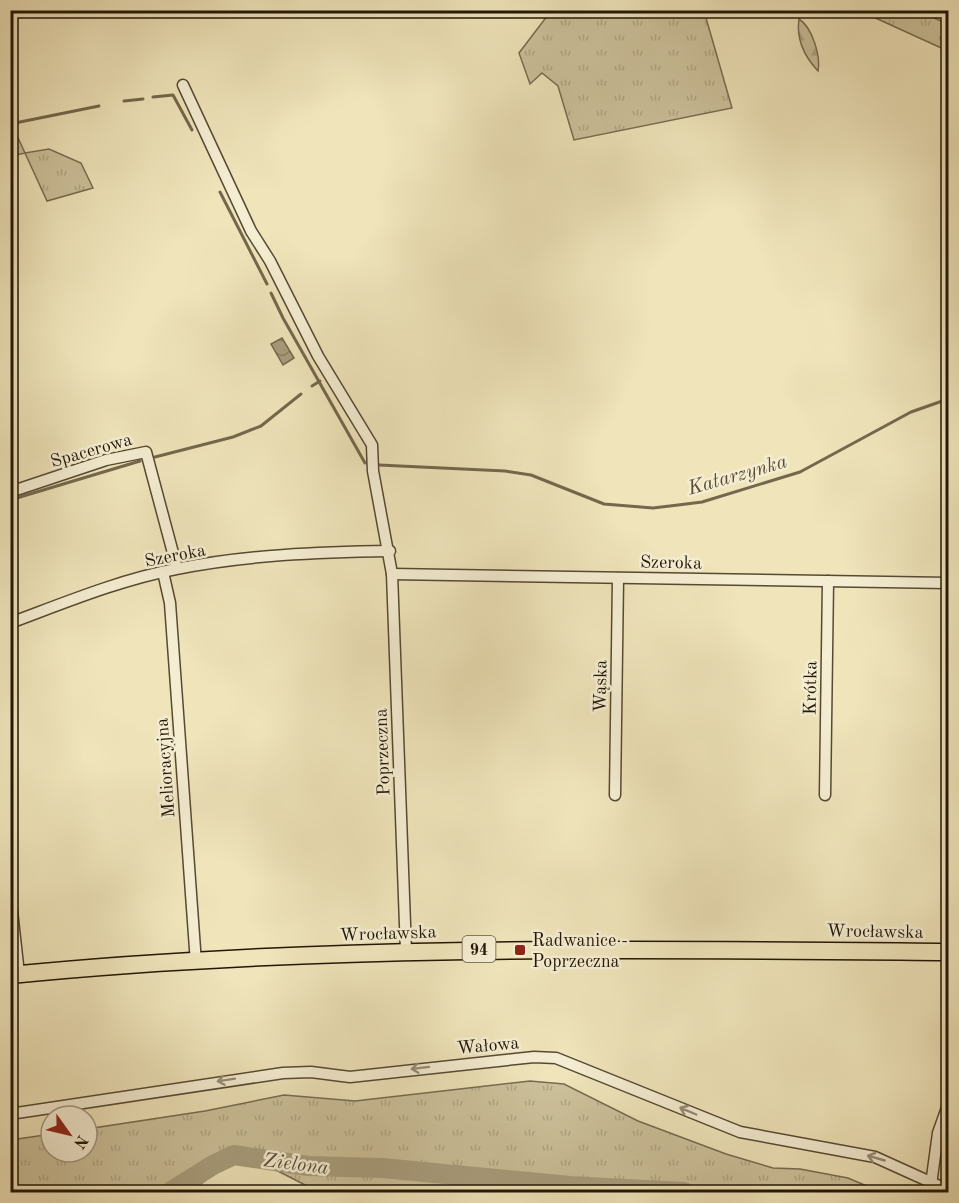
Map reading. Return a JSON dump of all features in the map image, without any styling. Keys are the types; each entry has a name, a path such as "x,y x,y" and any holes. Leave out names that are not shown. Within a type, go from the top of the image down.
{"main road":[{"name":"Wrocławska","path":"15,975 406,951 606,949 948,952"}],"street":[{"name":"Poprzeczna","path":"183,85 251,231 270,261 318,356 372,446 373,471 390,551 392,574 406,951"},
{"name":"Spacerowa","path":"10,492 106,460 146,452 177,568"},
{"name":"Szeroka","path":"10,623 69,600 177,568 296,554 390,551"},
{"name":"Melioracyjna","path":"163,572 170,603 196,963"},
{"name":"Szeroka","path":"392,574 948,583"},
{"name":"Wąska","path":"615,795 618,578"},
{"name":"Krótka","path":"825,795 828,581"},
{"path":"10,893 15,975"},
{"name":"Wałowa","path":"10,1114 283,1073 311,1072 350,1077 534,1057 556,1058 611,1078 740,1132 875,1157 930,1179 948,1190"},
{"path":"930,1192 938,1133 948,1105"}],"green space":[{"path":"551,11 704,11 732,108 574,140 558,86 542,73 530,84 519,53"},
{"path":"860,11 918,11 948,24 948,51"},
{"path":"799,19 812,35 818,58 818,71 802,47"},
{"path":"11,129 14,129 25,153 11,156"},
{"path":"49,149 81,163 93,188 47,201 25,153"},
{"path":"530,1081 564,1084 638,1121 726,1154 773,1168 800,1169 848,1178 881,1192 350,1192 311,1188 270,1167 233,1164 216,1172 191,1192 11,1192 11,1140 39,1136 39,1164 99,1164 99,1127 205,1111 284,1095 355,1101"}],"water":[{"path":"282,338 294,358 283,365 271,344"}],"waterway":[{"name":"Katarzynka","path":"153,97 173,95 192,130"},
{"name":"Katarzynka","path":"124,101 143,99"},
{"name":"Katarzynka","path":"10,124 99,106"},
{"name":"Katarzynka","path":"220,192 267,284"},
{"name":"Katarzynka","path":"271,293 365,463"},
{"name":"Katarzynka","path":"312,386 320,381"},
{"path":"155,457 233,437 261,426 301,394"},
{"name":"Katarzynka","path":"379,465 505,471 531,475 604,504 653,508 702,502 800,472 911,412 948,399"},
{"path":"10,500 140,461"},
{"name":"Zielona","path":"170,1192 213,1165 234,1155 308,1166 382,1168 570,1186 684,1192"}],"place":[{"name":"Radwanice - Poprzeczna","path":"520,950"}]}
